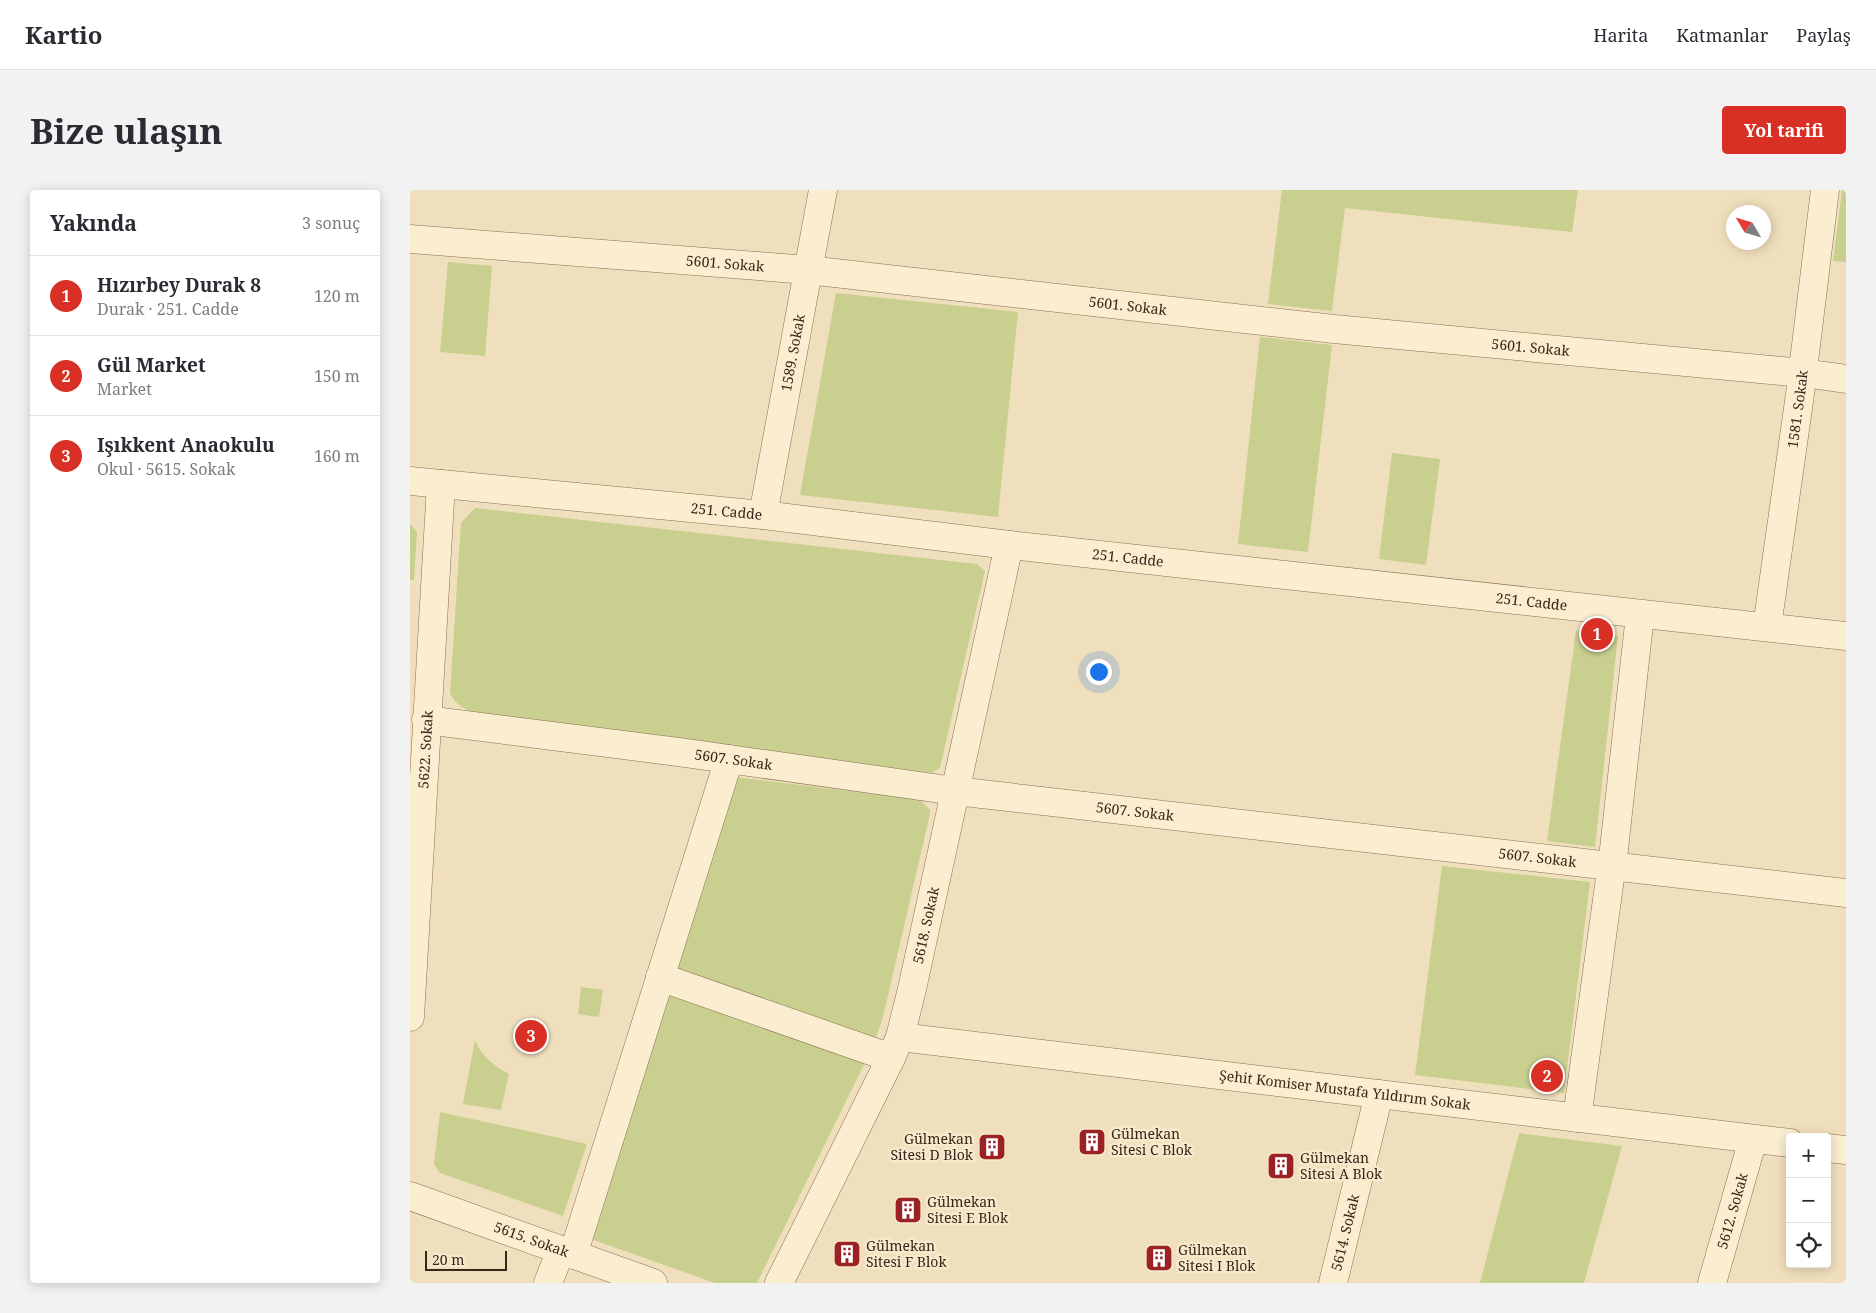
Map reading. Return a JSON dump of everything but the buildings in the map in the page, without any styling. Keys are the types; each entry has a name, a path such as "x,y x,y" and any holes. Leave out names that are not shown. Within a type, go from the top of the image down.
{"street":[{"name":"1589. Sokak","path":"763,515 823,190"},
{"name":"1581. Sokak","path":"1768,628 1803,373 1825,190"},
{"name":"5601. Sokak","path":"410,239 808,270 1334,329 1803,373 1846,379"},
{"name":"251. Cadde","path":"410,482 763,515 1009,545 1846,636"},
{"name":"5622. Sokak","path":"410,1017 414,895 441,484"},
{"name":"5618. Sokak","path":"779,1283 895,1048 914,980 1009,545"},
{"path":"1577,1118 1611,866 1640,615"},
{"name":"5607. Sokak","path":"426,720 729,759 955,791 1846,893"},
{"path":"548,1283 567,1252 660,977 729,759"},
{"name":"Şehit Komiser Mustafa Yıldırım Sokak","path":"660,977 895,1048 1379,1094 1786,1143"},
{"name":"5614. Sokak","path":"1333,1283 1379,1094"},
{"name":"5612. Sokak","path":"1712,1283 1753,1139"},
{"path":"1831,1148 1846,1150"},
{"name":"5615. Sokak","path":"410,1196 653,1283"}],"green space":[{"path":"1282,190 1578,190 1572,232 1345,208 1332,311 1268,304"},
{"path":"1842,190 1846,190 1846,262 1833,261"},
{"path":"448,262 492,266 485,356 440,352"},
{"path":"836,293 1018,312 998,517 800,495"},
{"path":"1260,337 1332,345 1308,552 1238,544"},
{"path":"1392,453 1440,459 1426,565 1379,559"},
{"path":"475,508 977,564 985,571 940,768 931,773 471,712 461,707 450,693 461,523"},
{"path":"410,524 417,532 414,580 410,580"},
{"path":"1576,631 1618,636 1595,847 1547,841"},
{"path":"735,777 921,800 930,810 883,1017 874,1044 757,1283 715,1283 588,1238"},
{"path":"1442,866 1590,882 1564,1093 1415,1075"},
{"path":"581,987 603,990 599,1017 578,1014"},
{"path":"475,1040 489,1060 509,1074 501,1110 463,1104"},
{"path":"440,1112 587,1144 563,1216 440,1173 434,1164"},
{"path":"1519,1133 1622,1146 1584,1283 1480,1283"}],"place":[{"name":"Hızırbey Durak 8","path":"1597,634"},
{"name":"Işıkkent Anaokulu","path":"531,1036"},
{"name":"Gül Market","path":"1547,1076"},
{"name":"Gülmekan Sitesi C Blok","path":"1092,1142"},
{"name":"Gülmekan Sitesi D Blok","path":"992,1147"},
{"name":"Gülmekan Sitesi A Blok","path":"1281,1166"},
{"name":"Gülmekan Sitesi E Blok","path":"908,1210"},
{"name":"Gülmekan Sitesi F Blok","path":"847,1254"},
{"name":"Gülmekan Sitesi I Blok","path":"1159,1258"}]}
